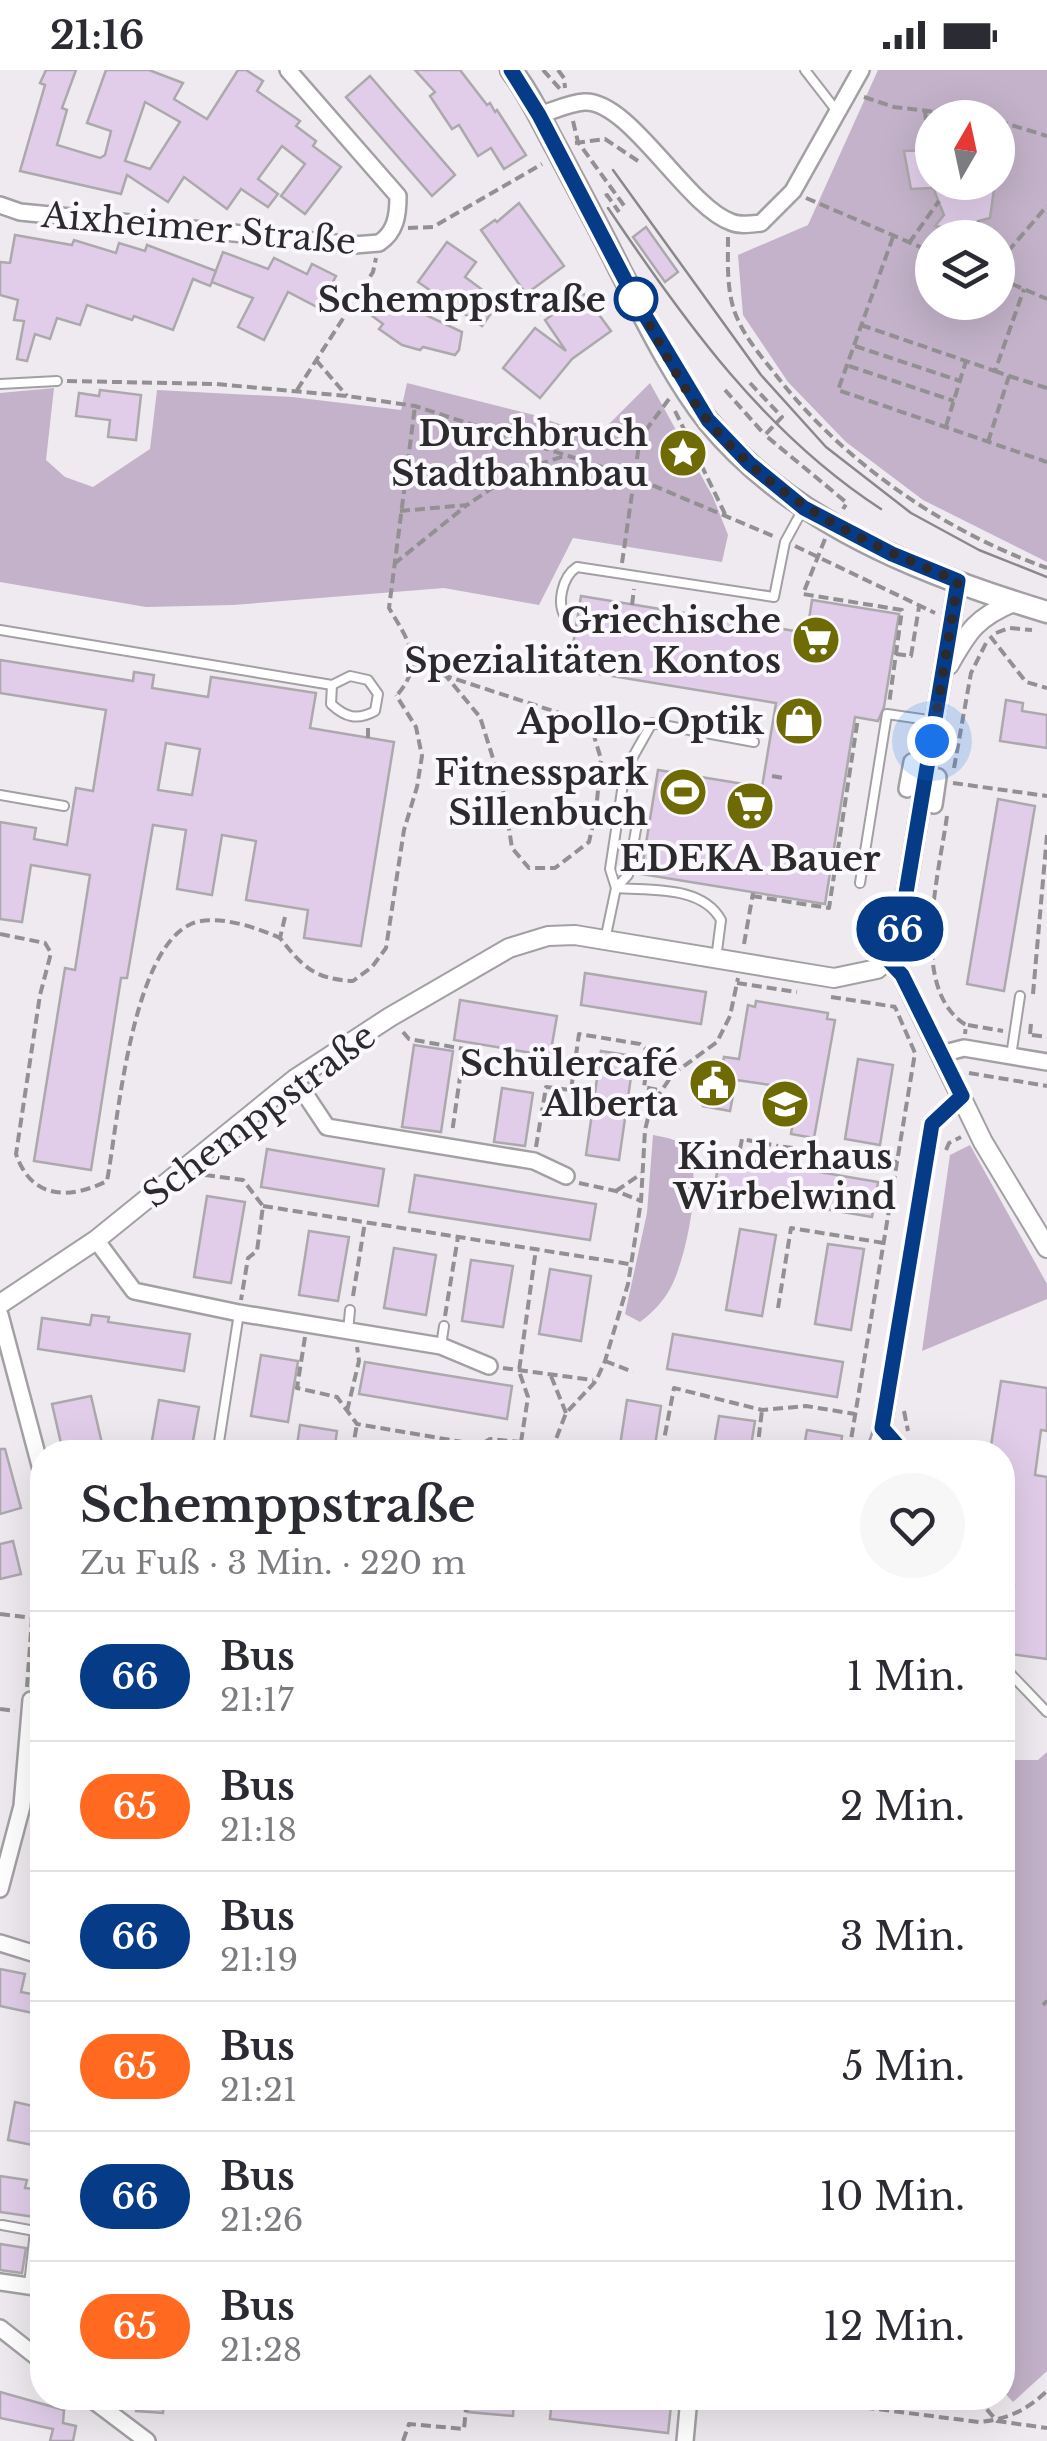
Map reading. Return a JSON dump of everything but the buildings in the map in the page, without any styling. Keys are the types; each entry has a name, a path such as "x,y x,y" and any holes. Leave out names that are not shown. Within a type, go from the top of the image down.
{"main road":[{"path":"512,70 634,297 708,420 749,463 804,508 834,525 958,581 1047,612"}],"street":[{"path":"288,70 398,196 394,228"},
{"path":"539,115 584,102 600,105 651,148 718,216 734,224 761,223 793,192 862,70"},
{"name":"Aixheimer Straße","path":"0,205 20,212 354,245 379,243 394,228"},
{"path":"958,581 900,929 888,960 902,975 977,1129 1047,1248"},
{"path":"943,674 972,626 989,612 1014,602"},
{"path":"907,790 912,762"},
{"path":"938,778 941,803"},
{"name":"Schemppstraße","path":"0,1304 96,1240 295,1079 390,1017 509,948 548,936 605,940 834,978 877,968 888,960"},
{"path":"941,1054 964,1048 1047,1062"},
{"path":"295,1079 326,1127 534,1161 566,1176"},
{"path":"878,1440 932,1124 962,1096"},
{"path":"96,1240 134,1291 239,1313 440,1346 489,1366"},
{"path":"0,1314 33,1440"},
{"path":"882,1428 899,1440"},
{"path":"0,1889 30,1759"},
{"path":"0,1943 30,1952"},
{"path":"0,2282 30,2285"},
{"path":"0,2328 30,2352"},
{"path":"106,2410 146,2441"},
{"path":"685,2441 687,2410"}],"lane":[{"path":"804,70 839,114"},
{"path":"0,384 57,381"},
{"path":"566,618 560,607 570,572 586,567 774,597 785,542 804,508"},
{"path":"0,630 332,684 350,676 368,680 378,694 375,712 363,718 344,716 331,704 332,684"},
{"path":"860,883 887,714 935,721"},
{"path":"605,940 616,888 610,869 626,772 652,723 754,742"},
{"path":"0,795 64,806"},
{"path":"616,888 628,875 638,818"},
{"path":"616,888 694,896 707,902 721,920 716,959"},
{"path":"1011,1056 1020,996"},
{"path":"350,1310 351,1332"},
{"path":"219,1440 239,1313"},
{"path":"440,1346 444,1326"},
{"path":"1015,1679 1047,1712"},
{"path":"2,2225 30,2229"}],"path":[{"path":"542,70 552,84 565,92 564,78 558,70"},
{"path":"851,92 894,107 915,109"},
{"path":"572,118 578,142 625,207"},
{"path":"1015,126 1047,136"},
{"path":"578,142 604,139 637,160"},
{"path":"394,228 433,228 547,161"},
{"path":"793,192 915,245"},
{"path":"909,243 938,201"},
{"path":"1015,243 1047,206"},
{"path":"893,237 838,390 1047,462"},
{"path":"728,238 730,295 738,320 785,387 811,416 840,445 914,500 1020,558 1047,568"},
{"path":"297,390 373,272 379,243"},
{"path":"1015,285 1047,299"},
{"path":"995,371 1024,289"},
{"path":"862,326 1047,388"},
{"path":"854,346 960,381"},
{"path":"316,360 347,396"},
{"path":"946,426 966,361"},
{"path":"847,365 954,400"},
{"path":"988,442 1010,376"},
{"path":"57,381 297,390 415,406 632,478 785,542 919,607 952,618"},
{"path":"750,383 782,418 765,434"},
{"path":"725,390 765,434 846,503 834,525"},
{"path":"620,573 640,438 669,399"},
{"path":"0,934 44,943 51,953 40,995 16,1154 23,1175 43,1189 61,1193 89,1190 107,1180 130,1040 149,981 168,944 192,923 225,921 256,927 280,938 303,967 330,980 353,982 372,967 386,948 404,830 418,787 422,756 416,727 396,696 411,678 414,664 404,633 389,608 415,406"},
{"path":"394,564 467,505 516,472 568,455"},
{"path":"400,511 467,505"},
{"path":"816,557 802,594 902,610 887,714"},
{"path":"896,654 912,656 919,607"},
{"path":"972,626 990,636 1026,682 1047,688"},
{"path":"1032,630 1009,628 990,636 971,673 952,783 1047,796"},
{"path":"414,664 590,723 601,759 589,842 555,868 529,868 512,848 503,790 480,717 446,676"},
{"path":"555,1440 566,1413 596,1381 628,1284 651,1106 674,1074 717,1042 730,1016 752,894 829,908 858,718"},
{"path":"772,776 783,778"},
{"path":"941,803 932,965 945,1007 966,1025 964,1048"},
{"path":"1033,996 1047,835"},
{"path":"280,938 285,916"},
{"path":"851,1440 915,1053 896,1007"},
{"path":"1030,1034 1031,1015"},
{"path":"390,1017 409,1039 464,1048 451,1146"},
{"path":"534,1161 546,1087 571,1090 579,1034 640,1044 649,1052 644,1087 660,1090"},
{"path":"969,1073 1047,1086"},
{"path":"944,1159 949,1143 977,1129"},
{"path":"740,1148 742,1138 897,1162"},
{"path":"777,1156 778,1146"},
{"path":"816,1162 818,1151"},
{"path":"858,1168 860,1157"},
{"path":"181,1171 243,1180 263,1206 631,1264"},
{"path":"616,1191 642,1173"},
{"path":"566,1176 586,1186 616,1191 641,1201"},
{"path":"239,1313 248,1258 257,1251 263,1206"},
{"path":"350,1310 365,1222"},
{"path":"778,1308 790,1228 884,1242"},
{"path":"444,1326 458,1237"},
{"path":"521,1440 528,1397 519,1371 536,1249"},
{"path":"307,1325 297,1388 337,1397 357,1424 448,1440"},
{"path":"347,1411 359,1360 351,1332"},
{"path":"605,1361 633,1372"},
{"path":"489,1366 596,1381"},
{"path":"551,1376 566,1413"},
{"path":"664,1440 674,1388 762,1410 806,1406 855,1414"},
{"path":"906,1397 907,1440"},
{"path":"758,1440 762,1410"},
{"path":"354,1440 357,1424"},
{"path":"0,1614 30,1618"},
{"path":"30,1648 30,1698"},
{"path":"996,2421 1018,2413 1047,2391"},
{"path":"403,2441 409,2424 464,2429 466,2410"},
{"path":"877,2410 1047,2428"},
{"path":"987,2410 996,2421"}],"shaded area":[{"path":"878,70 1047,70 1047,562 923,500 846,442 788,382 743,315 738,255 808,225"},
{"path":"407,383 534,415 596,437 650,383 713,497 728,535 722,562 573,538 539,605 444,588 233,605 146,607 0,582 0,393 54,388 46,460 65,477 93,487 150,449 157,390 292,397 401,410"},
{"path":"653,1135 676,1141 687,1151 692,1163 693,1198 687,1239 671,1287 640,1322 625,1314 647,1213"},
{"path":"970,1145 1047,1284 1047,1299 922,1351 950,1155"},
{"path":"1047,1752 1047,2371 1015,2400 1015,1760 1038,1760"}],"tram line":[{"path":"613,170 761,375 826,447 911,513 979,550 1047,577"},
{"path":"608,208 697,333 764,411 839,479 881,509"}],"bus line":[{"name":"66","path":"511,70 539,115 634,297 708,420 749,463 804,508 892,554 958,581 900,929 888,960 902,975 962,1096 932,1124 882,1428 892,1440"}],"place":[{"name":"Schemppstraße","path":"636,299"},
{"name":"Durchbruch Stadtbahnbau","path":"683,453"},
{"name":"Griechische Spezialitäten Kontos","path":"816,640"},
{"name":"Apollo-Optik","path":"799,721"},
{"name":"Fitnesspark Sillenbuch","path":"683,792"},
{"name":"EDEKA Bauer","path":"750,806"},
{"name":"Schülercafé Alberta","path":"713,1083"},
{"name":"Kinderhaus Wirbelwind","path":"785,1104"}],"route":[{"path":"636,299 708,420 749,463 804,508 834,525 958,581 932,741"}]}
